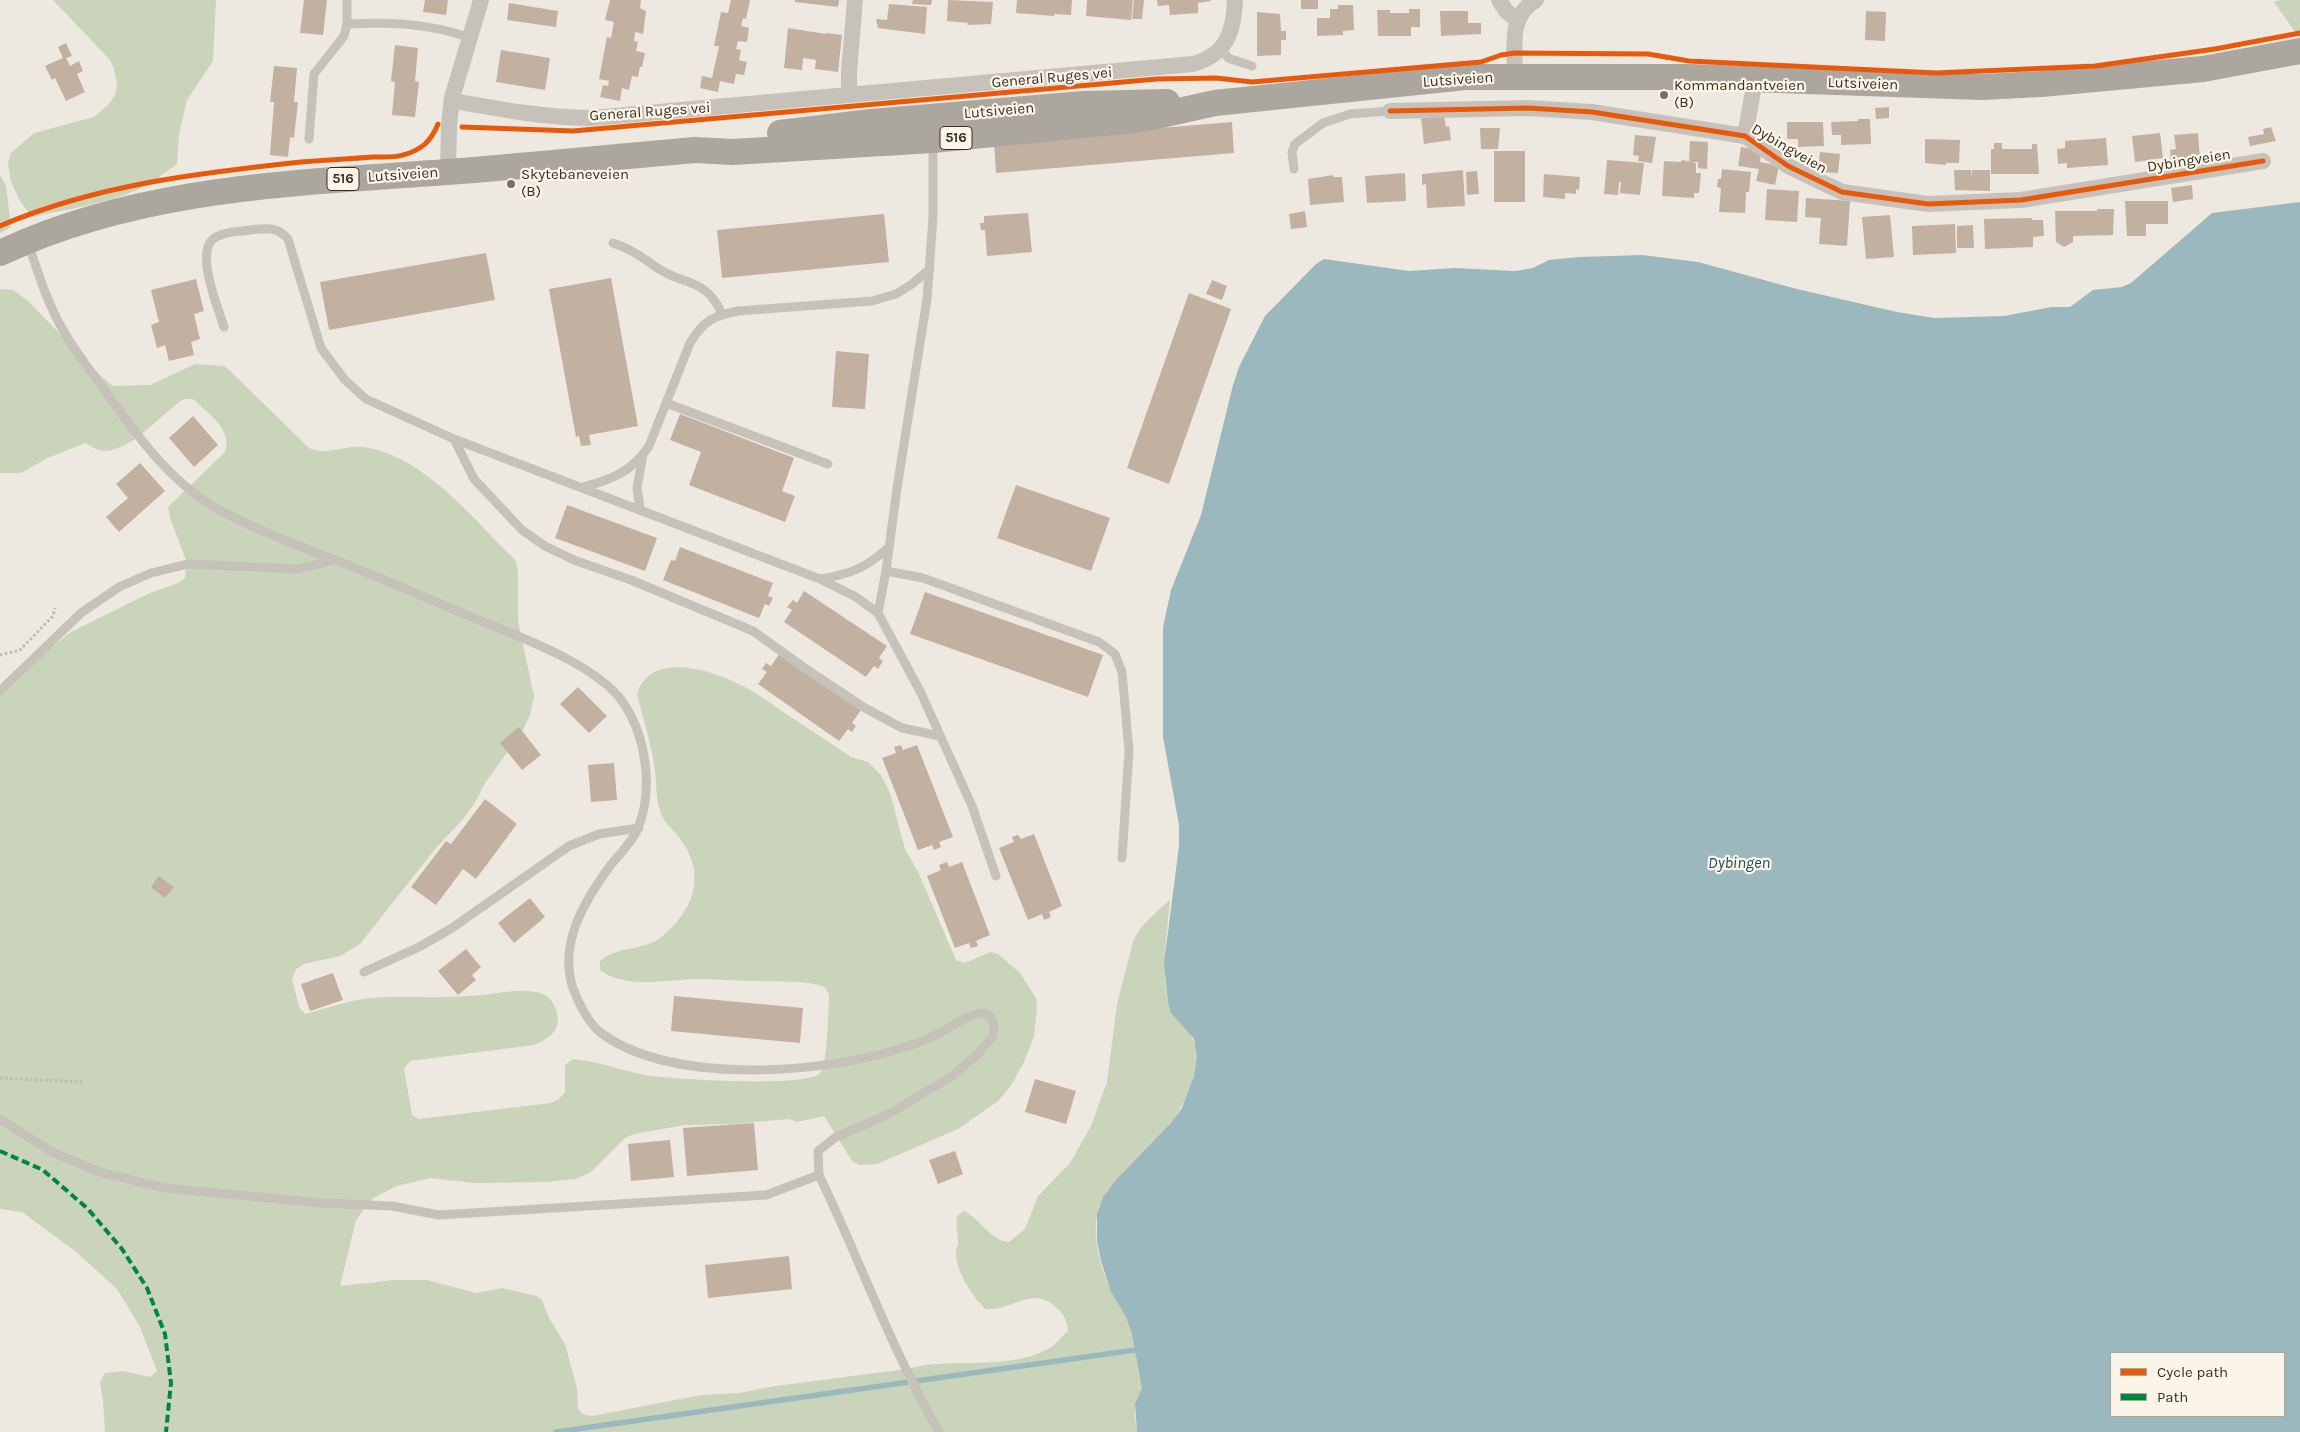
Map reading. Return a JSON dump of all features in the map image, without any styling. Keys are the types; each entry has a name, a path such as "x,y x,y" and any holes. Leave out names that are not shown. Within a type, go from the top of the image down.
{"main road":[{"name":"Lutsiveien","path":"0,253 27,240 107,213 214,192 310,181 448,172 695,150 732,139 871,122 932,128 1084,104 1138,102 1215,103 1465,77 1515,76 1755,80 1982,87 2041,84 2203,69 2300,50"}],"street":[{"path":"448,172 449,125 452,98 481,0"},
{"path":"849,95 855,0"},
{"name":"General Ruges vei","path":"452,98 460,102 518,112 584,118 1193,64 1205,61 1221,48 1231,31 1235,0"},
{"path":"1499,0 1517,20"},
{"path":"1515,76 1517,20 1522,10 1536,0"},
{"name":"Dybingveien","path":"1745,136 1755,80"},
{"name":"Dybingveien","path":"1390,111 1528,108 1592,112 1745,136 1788,166 1842,192 1928,204 2021,200 2262,162"}],"lane":[{"path":"310,139 314,74 344,36 347,24 347,0"},
{"path":"347,24 410,24 439,28 470,38"},
{"path":"1221,48 1228,58 1252,66"},
{"name":"Dybingveien","path":"1294,169 1292,152 1295,144 1323,123 1350,114 1390,111"},
{"path":"878,612 886,571 927,299 933,217 932,128"},
{"path":"224,327 205,261 207,245 214,237 225,233 270,228 281,231 288,239 321,348 345,380 366,399 454,439 583,486 820,579 856,597 878,612 921,693 972,806 996,876"},
{"path":"27,240 42,284 62,328 147,447 178,480 219,510 518,636 594,673 612,687 633,717 644,759 647,798 639,828 592,891 576,922 570,944 570,980 580,1008 600,1032 629,1048 667,1062 709,1068 766,1070 808,1066 883,1054 938,1034 973,1014 984,1013 991,1017 994,1026 993,1036 978,1054 952,1076 887,1115 836,1137 818,1151 819,1175 891,1340 915,1390 939,1432"},
{"path":"613,243 630,249 657,268 704,289 715,298 722,314"},
{"path":"583,486 619,475 634,465 643,455 649,446 690,342 698,329 706,321 722,314 872,301 896,294 930,269"},
{"path":"666,403 828,464"},
{"path":"454,439 474,479 522,530 545,546 574,560 631,580 752,631 806,669 902,728 940,736"},
{"path":"640,508 637,488 643,455"},
{"path":"820,579 838,576 861,568 869,564 889,547"},
{"path":"0,691 81,613 119,587 151,573 188,564 299,569 335,560"},
{"path":"886,571 924,578 1099,642 1115,654 1122,672 1129,751 1122,858"},
{"path":"364,972 419,947 452,928 569,846 598,834 639,828"},
{"path":"0,1119 52,1152 100,1172 164,1188 322,1203 392,1206 439,1215 766,1195 819,1175"}],"path":[{"path":"0,655 20,650 53,616 55,608"},
{"path":"0,1078 84,1082"}],"green space":[{"path":"53,0 216,0 213,61 187,100 179,134 177,164 149,184 123,196 32,217 20,201 11,182 8,163 11,153 34,133 94,117 109,104 115,95 117,86 114,68 110,60"},
{"path":"2280,0 2300,0 2300,39 2274,2"},
{"path":"0,175 6,186 11,227 0,233"},
{"path":"0,289 13,290 28,301 113,386 150,385 195,364 225,366 309,448 326,451 357,447 370,448 399,459 418,469 453,498 516,561 518,572 518,621 534,696 530,715 522,732 485,783 475,803 463,819 435,849 360,944 340,956 304,964 296,969 292,979 299,1007 305,1014 368,998 445,997 524,991 543,994 551,1000 556,1010 557,1026 551,1035 534,1045 410,1061 404,1069 412,1115 419,1119 551,1103 559,1099 565,1092 565,1065 573,1059 651,1076 686,1079 791,1080 810,1078 820,1073 825,1059 827,1036 829,995 825,987 801,982 710,979 646,982 621,980 600,970 600,961 607,956 646,945 660,938 681,917 693,893 693,867 689,853 679,837 668,825 660,810 655,770 637,694 644,680 655,672 668,668 683,667 729,679 761,697 851,757 868,762 881,775 890,793 905,849 919,874 956,960 965,963 990,952 998,954 1020,973 1036,998 1037,1008 1034,1036 1024,1062 1010,1087 998,1101 958,1129 877,1164 859,1165 852,1161 824,1116 797,1122 789,1119 733,1124 685,1125 634,1134 625,1138 591,1172 575,1179 546,1182 475,1183 430,1178 396,1186 372,1199 356,1220 340,1286 395,1280 427,1280 476,1293 502,1288 537,1296 542,1300 549,1318 565,1344 577,1388 578,1408 582,1414 592,1416 701,1395 740,1393 768,1387 907,1369 924,1365 1014,1360 1048,1349 1068,1331 1063,1315 1056,1307 1038,1298 1004,1307 985,1309 970,1290 958,1267 956,1259 958,1243 957,1216 964,1211 996,1238 1009,1242 1025,1229 1038,1196 1070,1163 1091,1126 1107,1082 1117,1004 1133,942 1144,924 1170,900 1165,951 1166,989 1171,1010 1190,1035 1197,1050 1194,1078 1188,1094 1171,1122 1105,1194 1096,1220 1099,1258 1107,1282 1127,1319 1138,1360 1142,1387 1135,1406 1137,1432 105,1432 100,1382 105,1373 123,1371 150,1377 157,1371 140,1327 117,1289 75,1251 22,1212 0,1209 0,687 71,632 150,593 178,583 185,578 186,560 170,518 168,507 225,452 227,444 218,422 193,399 184,399 144,432 121,447 99,450 85,443 48,458 21,473 0,473"}],"water":[{"name":"Dybingen","path":"2300,202 2300,1432 1137,1432 1135,1404 1142,1388 1132,1334 1126,1317 1111,1292 1101,1261 1097,1241 1097,1214 1103,1197 1115,1181 1169,1125 1182,1108 1194,1076 1197,1057 1194,1039 1171,1013 1168,1003 1164,963 1179,846 1179,825 1163,737 1163,627 1171,590 1201,515 1233,385 1239,367 1265,316 1316,264 1324,259 1409,271 1455,268 1515,271 1533,268 1549,260 1642,255 1698,262 1797,289 1897,312 1934,318 2004,316 2052,307 2070,307 2093,290 2122,287 2131,283 2212,213"}],"building":[{"path":"304,0 327,0 323,35 300,33"},
{"path":"425,0 448,0 446,15 423,12"},
{"path":"610,0 641,0 640,8 646,11 643,34 635,32 634,41 638,42 636,51 645,53 642,67 640,67 638,77 632,76 629,90 622,88 620,101 600,97 603,85 608,86 609,81 599,79 607,37 611,38 614,22 605,20"},
{"path":"731,0 750,0 746,19 743,18 741,26 749,28 747,42 738,41 736,49 741,50 739,60 747,62 744,75 736,74 734,84 720,81 718,92 700,88 702,76 712,78 719,46 714,46 721,12 728,13"},
{"path":"795,0 839,0 838,7 795,2"},
{"path":"913,0 932,0 931,5 912,4"},
{"path":"948,0 993,2 991,24 967,25 968,23 947,21"},
{"path":"1017,0 1072,0 1071,15 1054,14 1054,16 1016,13"},
{"path":"1087,0 1133,0 1131,20 1086,16"},
{"path":"1134,0 1144,0 1142,19 1132,19"},
{"path":"1157,0 1211,1 1198,3 1198,13 1170,15 1169,5 1158,6"},
{"path":"1301,0 1318,0 1318,9 1301,9"},
{"path":"509,3 558,11 556,27 507,20"},
{"path":"889,4 927,7 925,34 878,28 876,19 887,20"},
{"path":"1338,5 1353,5 1354,30 1343,31 1343,35 1317,36 1317,18 1330,18 1330,9 1338,9"},
{"path":"1409,9 1420,9 1420,27 1411,27 1411,36 1378,36 1377,10 1390,10 1390,13 1409,13"},
{"path":"1440,11 1468,11 1468,23 1481,23 1481,34 1441,36"},
{"path":"1866,11 1886,12 1885,41 1865,40"},
{"path":"1257,12 1280,14 1281,31 1286,31 1286,40 1281,40 1281,55 1257,56"},
{"path":"788,28 842,35 838,72 815,69 816,60 803,58 802,70 784,68"},
{"path":"66,43 72,56 66,58 70,66 79,61 83,71 77,74 85,92 66,101 55,78 52,80 45,66 63,58 58,47"},
{"path":"395,45 418,48 415,81 419,82 415,117 392,115 395,82 391,81"},
{"path":"501,50 550,58 545,90 496,82"},
{"path":"274,66 297,68 294,102 298,102 294,138 290,137 288,157 270,155 274,102 270,102"},
{"path":"1889,107 1889,118 1876,119 1875,108"},
{"path":"1444,116 1446,127 1449,126 1451,140 1424,144 1421,118"},
{"path":"1858,119 1870,119 1871,144 1841,145 1841,135 1832,135 1831,122 1858,121"},
{"path":"1232,122 1234,153 996,173 994,142"},
{"path":"1787,122 1823,122 1824,146 1798,147 1798,139 1787,139"},
{"path":"2271,127 2276,141 2250,146 2248,137 2264,134 2263,129"},
{"path":"1480,128 1500,128 1498,149 1481,149"},
{"path":"2160,133 2163,158 2135,162 2132,136"},
{"path":"2198,133 2200,158 2187,159 2188,163 2171,165 2170,150 2176,149 2174,135"},
{"path":"1635,135 1656,137 1652,163 1638,161 1639,156 1633,155"},
{"path":"2106,138 2108,165 2067,168 2067,163 2058,164 2057,149 2065,148 2065,141"},
{"path":"1925,139 1960,140 1959,163 1946,163 1946,165 1925,163"},
{"path":"1690,141 1708,142 1707,169 1698,168 1698,162 1689,162"},
{"path":"1994,143 2002,143 2002,149 2032,149 2032,144 2037,144 2039,174 1991,174 1991,149 1994,149"},
{"path":"1741,147 1757,150 1761,154 1760,162 1779,166 1775,185 1756,181 1759,169 1738,166"},
{"path":"1494,151 1525,151 1525,202 1494,202"},
{"path":"1820,152 1840,154 1838,173 1818,172"},
{"path":"1607,160 1644,163 1640,195 1620,193 1621,182 1619,182 1618,195 1604,194"},
{"path":"1682,160 1696,163 1696,173 1701,173 1699,193 1694,193 1694,198 1662,196 1664,161 1681,162"},
{"path":"1722,169 1751,172 1749,192 1746,192 1745,213 1719,212 1721,188 1717,187 1718,179 1721,179"},
{"path":"1463,170 1465,206 1427,208 1426,184 1422,185 1422,174"},
{"path":"1954,170 1971,170 1971,179 1972,170 1990,170 1990,191 1955,190"},
{"path":"1477,171 1479,194 1467,195 1466,172"},
{"path":"1405,173 1406,201 1367,203 1365,176"},
{"path":"1544,174 1580,177 1579,190 1576,189 1576,194 1565,193 1565,199 1543,197"},
{"path":"1333,175 1333,177 1342,177 1344,202 1310,205 1308,179"},
{"path":"2192,185 2193,199 2173,202 2171,188"},
{"path":"1767,189 1799,191 1797,222 1765,220"},
{"path":"1806,198 1850,201 1847,246 1819,244 1821,218 1805,217"},
{"path":"2125,201 2168,201 2168,224 2146,224 2146,236 2127,236"},
{"path":"2097,209 2114,209 2113,235 2073,236 2073,242 2064,247 2056,242 2055,211 2097,211"},
{"path":"1305,211 1307,227 1291,229 1289,214"},
{"path":"1028,213 1032,252 987,256 985,230 981,230 980,223 984,223 984,216"},
{"path":"884,214 889,262 722,278 717,230"},
{"path":"1890,215 1894,257 1866,259 1862,217"},
{"path":"2032,218 2032,220 2043,220 2044,236 2033,237 2033,247 1985,249 1984,219"},
{"path":"1955,224 1956,253 1913,255 1912,226"},
{"path":"1973,225 1974,248 1957,248 1957,226"},
{"path":"486,253 495,300 329,330 320,282"},
{"path":"611,278 638,426 589,435 591,445 581,446 579,436 576,437 549,289"},
{"path":"196,279 204,311 194,314 200,339 191,342 194,355 169,361 165,345 157,348 151,325 159,322 151,290"},
{"path":"1212,280 1227,286 1222,300 1206,294"},
{"path":"1189,293 1231,309 1169,484 1127,468"},
{"path":"836,351 869,354 865,409 832,407"},
{"path":"680,414 794,458 782,491 795,496 785,522 689,485 701,452 670,440"},
{"path":"193,416 218,445 194,467 169,438"},
{"path":"140,463 165,491 119,532 106,517 128,498 116,484"},
{"path":"1016,485 1110,518 1091,571 997,538"},
{"path":"567,505 657,538 645,571 555,538"},
{"path":"680,547 773,583 768,596 773,598 769,606 765,604 759,618 663,580 671,560 675,561"},
{"path":"804,591 887,646 879,658 883,661 878,669 874,666 866,677 784,622 792,610 787,607 793,600 797,603"},
{"path":"925,592 1103,655 1088,697 910,634"},
{"path":"780,653 861,710 852,723 856,726 852,732 848,729 839,741 758,684 767,672 762,669 766,663 771,666"},
{"path":"578,687 607,716 589,733 560,704"},
{"path":"519,727 541,755 522,770 500,743"},
{"path":"901,745 903,750 917,745 953,837 939,842 941,847 934,850 932,845 918,850 882,758 896,753 894,747"},
{"path":"614,763 617,800 591,802 588,765"},
{"path":"485,799 517,824 476,879 463,869 436,905 411,887 446,841 451,844"},
{"path":"1034,834 1062,906 1049,912 1051,917 1044,920 1042,914 1028,920 999,848 1014,842 1012,837 1018,835 1021,839"},
{"path":"947,862 949,867 962,862 990,935 976,941 978,946 971,948 969,943 955,948 927,876 941,870 939,865"},
{"path":"159,876 174,887 165,898 151,887"},
{"path":"530,898 545,917 514,943 498,923"},
{"path":"466,949 481,967 472,975 476,980 458,995 438,971"},
{"path":"333,973 343,1000 310,1011 301,984"},
{"path":"674,996 803,1008 800,1043 671,1031"},
{"path":"1035,1079 1076,1091 1066,1124 1025,1112"},
{"path":"754,1123 758,1170 687,1176 683,1128"},
{"path":"670,1140 674,1177 631,1181 628,1144"},
{"path":"955,1151 963,1174 938,1184 929,1160"},
{"path":"789,1256 792,1289 708,1298 705,1265"}],"waterway":[{"path":"556,1432 1142,1349"}],"marked path":[{"path":"0,1151 43,1170 88,1209 122,1249 147,1288 165,1334 171,1383 166,1432"}],"cycle path":[{"path":"462,127 573,131 1157,79 1216,78 1252,82 1481,62 1501,55 1515,53 1648,54 1689,61 1936,73 2095,66 2215,49 2300,33"},
{"path":"1390,111 1528,108 1592,112 1745,136 1788,166 1842,192 1928,204 2021,200 2263,161"},
{"path":"0,226 73,200 186,176 301,162 399,156 410,153 425,144 438,124"}],"place":[{"name":"Kommandantveien (B)","path":"1664,95"},
{"name":"Skytebaneveien (B)","path":"511,184"}]}
